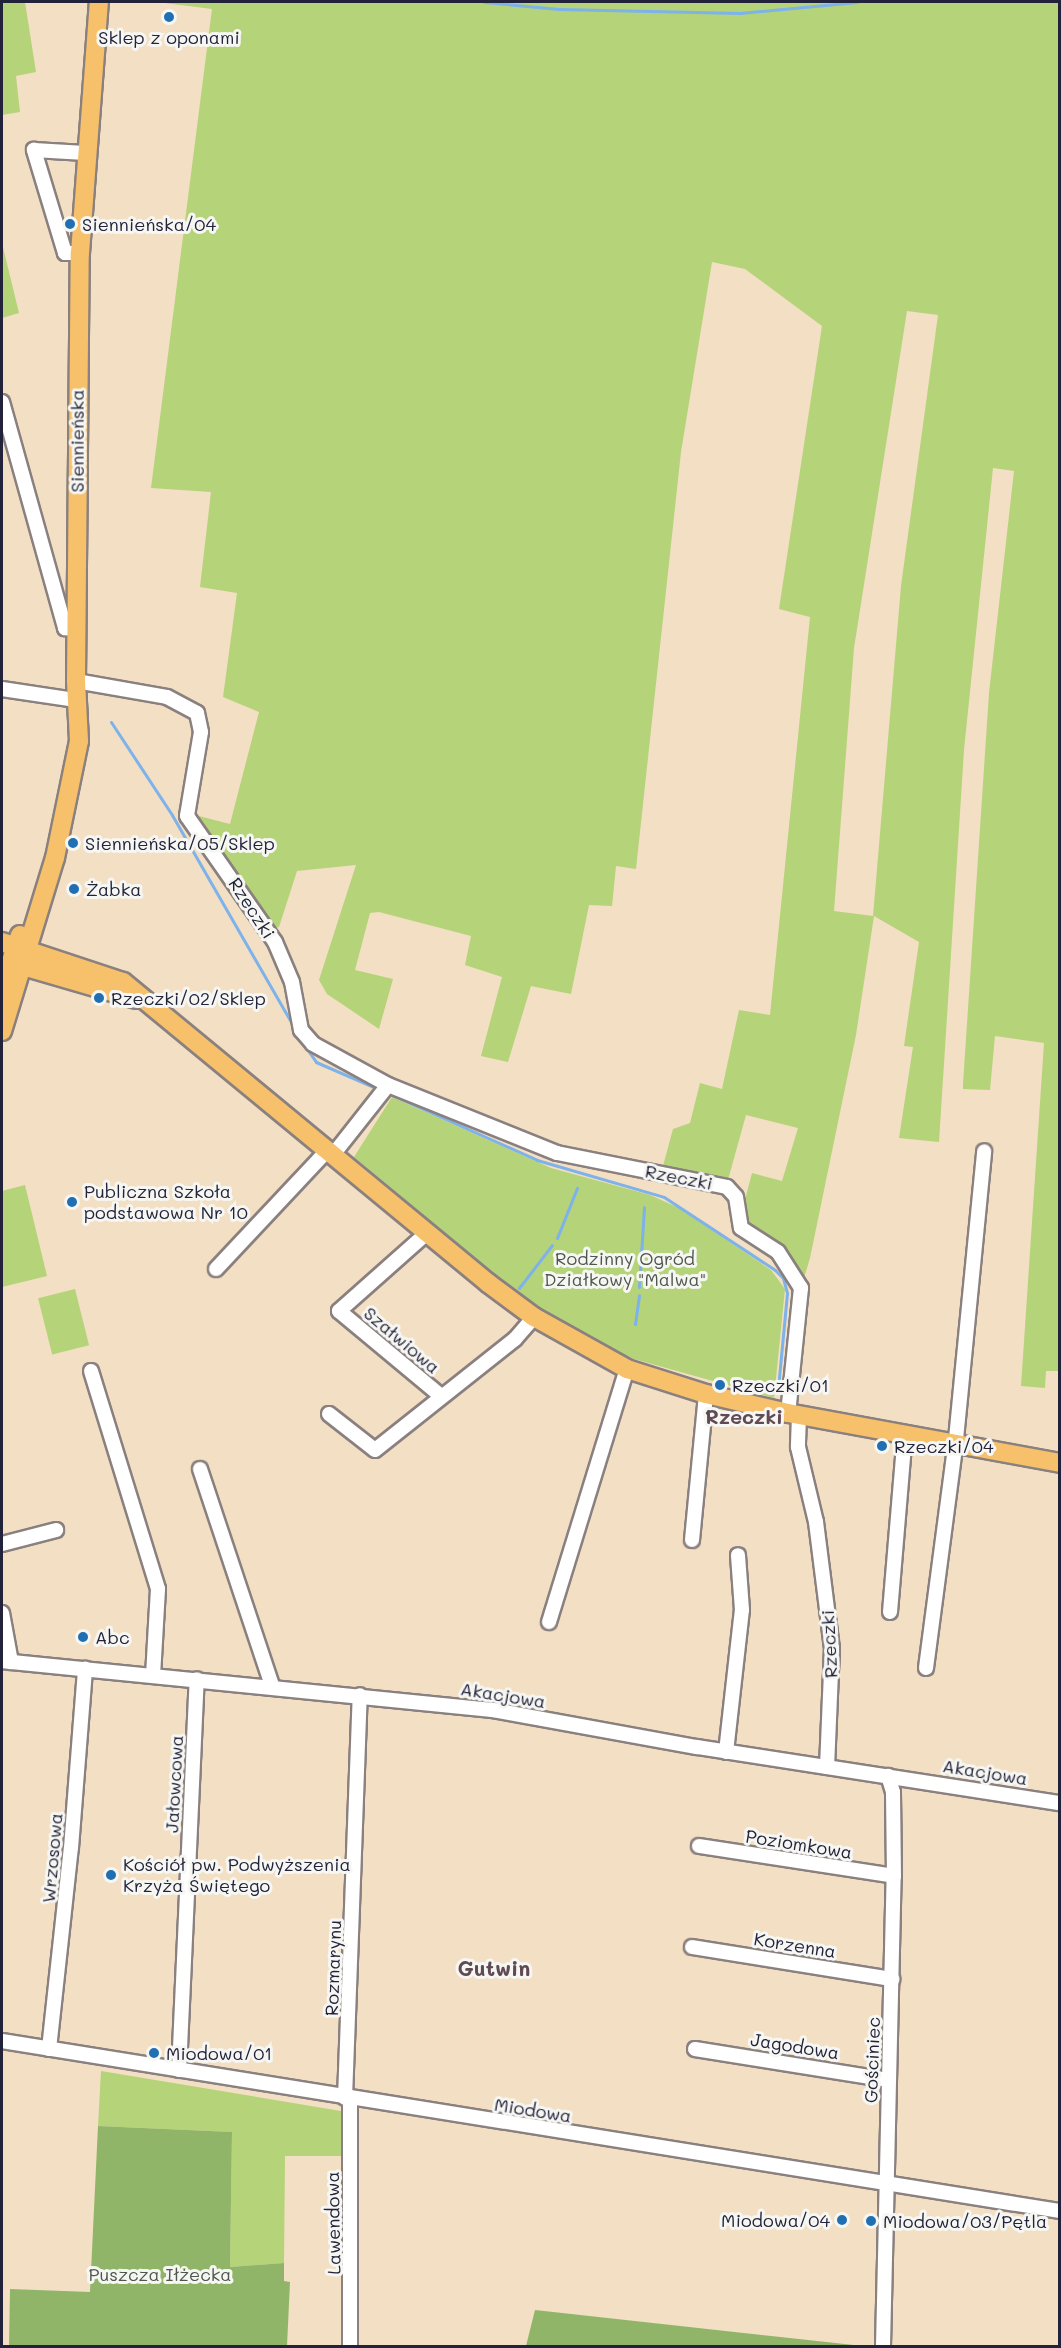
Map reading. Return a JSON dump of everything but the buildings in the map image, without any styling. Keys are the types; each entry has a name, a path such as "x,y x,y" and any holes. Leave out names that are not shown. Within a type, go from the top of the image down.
{"main road":[{"name":"Siennieńska","path":"2,988 13,954 55,858 76,762 80,253 85,153 99,2"},
{"name":"Siennieńska","path":"2,1031 13,954"},
{"path":"13,954 148,1005 329,1154 534,1317 627,1369 706,1394 794,1414 1059,1463"}],"street":[{"path":"80,253 65,253 34,150 85,153"},
{"path":"2,402 65,628 76,629"},
{"name":"Rzeczki","path":"76,681 167,697 197,713 201,732 187,816 275,942 292,982 302,1030 313,1044 388,1085 557,1153 727,1187 736,1197 741,1228 778,1252 801,1288 794,1414 798,1447 816,1522 832,1648 827,1767"},
{"path":"2,689 76,700"},
{"path":"216,1269 329,1154 388,1085"},
{"path":"926,1668 955,1444 984,1151"},
{"name":"Szałwiowa","path":"428,1232 339,1311 441,1396"},
{"name":"Szałwiowa","path":"329,1414 375,1450 515,1340 534,1317"},
{"path":"549,1622 627,1369"},
{"path":"91,1371 158,1589 153,1675"},
{"path":"692,1540 706,1394"},
{"path":"890,1612 905,1434"},
{"path":"200,1469 272,1686"},
{"path":"2,1544 56,1530"},
{"path":"726,1752 742,1610 738,1556"},
{"name":"Akacjowa","path":"2,1613 6,1662 272,1686 493,1710 726,1752 1059,1803"},
{"name":"Wrzosowa","path":"49,2049 70,1860 85,1669"},
{"name":"Jałowcowa","path":"179,2070 197,1679"},
{"name":"Rozmarynu","path":"347,2098 360,1695"},
{"name":"Gościniec","path":"883,2346 894,1876 893,1792 888,1776"},
{"name":"Poziomkowa","path":"699,1846 894,1876"},
{"name":"Korzenna","path":"692,1947 892,1979"},
{"name":"Miodowa","path":"2,2041 886,2186 1059,2211"},
{"name":"Jagodowa","path":"695,2049 888,2080"},
{"name":"Lawendowa","path":"347,2098 350,2346"}],"green space":[{"path":"2,2 25,2 36,72 16,76 20,112 2,115"},
{"path":"157,2 1059,2 1060,1371 1046,1371 1045,1388 1021,1386 1044,1043 995,1036 990,1090 963,1089 989,693 1014,471 993,468 964,750 939,1142 899,1138 913,1047 904,1046 919,942 874,916 856,1035 810,1258 801,1288 745,1223 742,1211 752,1173 782,1181 798,1128 746,1115 728,1180 663,1166 673,1129 690,1123 700,1083 722,1089 739,1010 770,1015 810,617 779,609 822,326 745,269 712,262 681,452 636,869 616,866 612,906 589,905 571,994 531,986 508,1062 481,1056 502,977 465,965 471,936 379,912 370,913 355,970 393,979 379,1029 327,994 319,980 356,865 297,871 279,927 273,929 191,814 230,824 259,712 223,697 237,593 200,587 211,492 151,488 212,9","holes":["907,311 938,315 901,586 873,916 834,911 854,648"]},
{"path":"2,243 19,313 2,318"},
{"name":"Rodzinny Ogród Działkowy \"Malwa\"","path":"392,1097 551,1168 650,1195 679,1208 771,1270 785,1289 774,1398 634,1359 582,1336 552,1319 484,1266 354,1157"},
{"path":"25,1185 47,1276 2,1287 2,1191"},
{"path":"75,1289 89,1345 52,1354 38,1298"},
{"path":"101,2071 341,2111 341,2156 285,2156 284,2263 230,2267 232,2132 98,2126"},
{"name":"Puszcza Iłżecka","path":"98,2126 232,2132 230,2267 284,2263 284,2281 290,2282 287,2346 9,2346 10,2289 90,2292"},
{"path":"535,2310 863,2346 526,2346"}],"waterway":[{"path":"484,2 559,9 740,13 857,2"},
{"path":"111,722 172,815 296,1031"},
{"path":"300,1039 316,1062 378,1089"},
{"path":"392,1095 537,1160 664,1197 775,1270 783,1278 787,1293 778,1389"},
{"path":"557,1238 577,1188"},
{"path":"639,1287 644,1207"},
{"path":"519,1288 552,1245"},
{"path":"635,1324 639,1295"}],"place":[{"name":"Sklep z oponami","path":"169,17"},
{"name":"Siennieńska/04","path":"70,224"},
{"name":"Siennieńska/05/Sklep","path":"73,843"},
{"name":"Żabka","path":"74,889"},
{"name":"Rzeczki/02/Sklep","path":"99,998"},
{"name":"Publiczna Szkoła podstawowa Nr 10","path":"72,1202"},
{"name":"Rzeczki/01","path":"720,1385"},
{"name":"Rzeczki/04","path":"882,1446"},
{"name":"Abc","path":"83,1637"},
{"name":"Kościół pw. Podwyższenia Krzyża Świętego","path":"111,1875"},
{"name":"Miodowa/01","path":"154,2053"},
{"name":"Miodowa/04","path":"842,2220"},
{"name":"Miodowa/03/Pętla","path":"871,2221"}],"district":[{"name":"Rzeczki","path":"744,1416"},
{"name":"Gutwin","path":"494,1968"}]}
